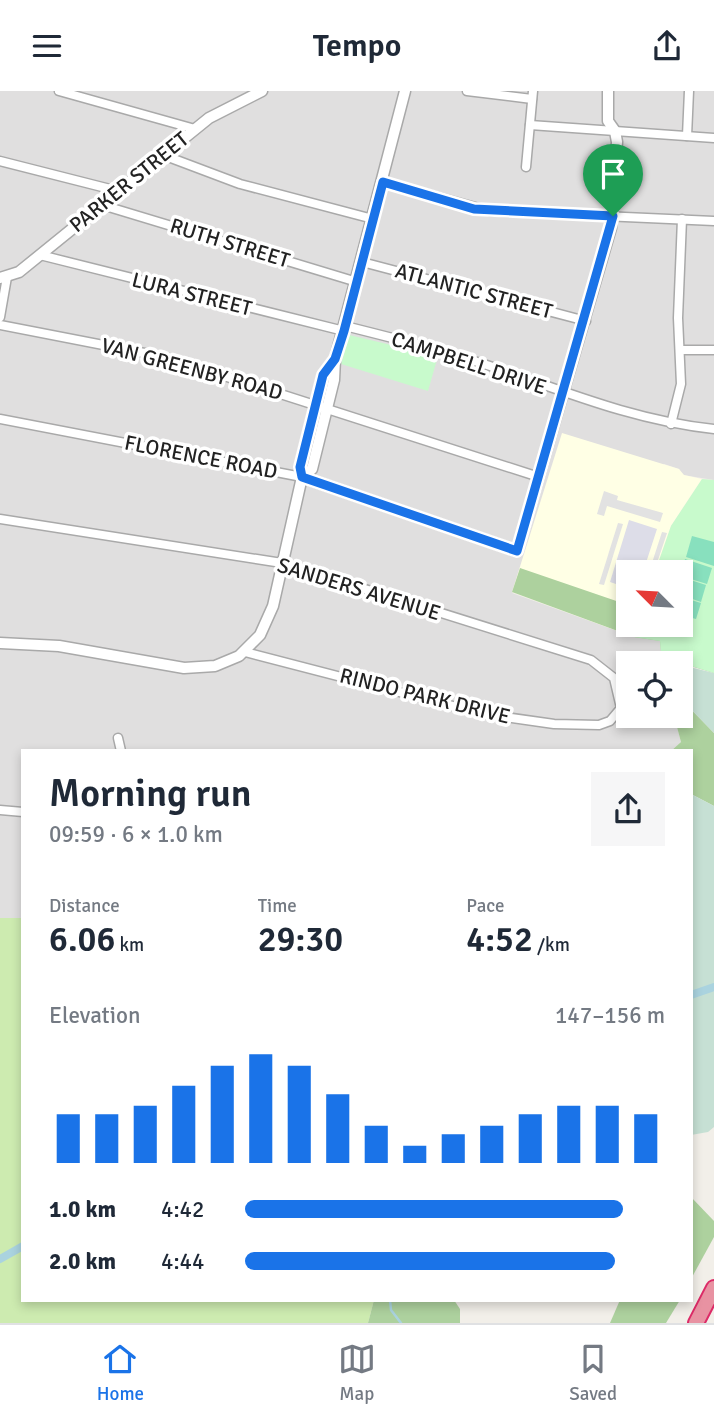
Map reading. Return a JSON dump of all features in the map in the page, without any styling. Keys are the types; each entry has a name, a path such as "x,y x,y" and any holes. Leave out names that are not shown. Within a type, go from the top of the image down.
{"highway":[{"path":"696,1323 714,1289"}],"street":[{"path":"59,91 195,129"},
{"name":"PARKER STREET","path":"4,278 40,255 225,107 262,91"},
{"path":"302,477 312,469 334,380 335,359 405,91"},
{"path":"467,91 533,95 526,167"},
{"path":"540,477 613,216 615,131 608,121 608,91"},
{"path":"687,136 690,91"},
{"path":"530,125 714,138"},
{"path":"163,155 240,184 373,219"},
{"path":"0,161 118,191"},
{"path":"383,182 482,210 714,221"},
{"name":"RUTH STREET","path":"102,205 357,282"},
{"path":"671,424 681,384 682,219"},
{"name":"LURA STREET","path":"40,255 345,329"},
{"name":"ATLANTIC STREET","path":"362,262 586,320"},
{"path":"0,317 4,278"},
{"name":"VAN GREENBY ROAD","path":"0,325 140,351 316,403 540,477"},
{"name":"CAMPBELL DRIVE","path":"345,329 460,357 564,394 671,424 714,429"},
{"path":"680,350 714,350"},
{"path":"0,643 58,646 184,668 215,666 245,652 260,635 271,611 302,477 300,467 323,375 335,359"},
{"name":"FLORENCE ROAD","path":"0,419 302,477 517,551 540,477"},
{"name":"SANDERS AVENUE","path":"0,519 282,563 600,664 614,678 622,699 618,715 606,723"},
{"name":"RINDO PARK DRIVE","path":"245,652 484,714 584,726 606,723"},
{"path":"118,738 121,749"},
{"path":"0,810 21,812"}],"shaded area":[{"path":"0,91 714,91 714,480 683,475 679,469 664,464 512,593 616,631 616,637 660,641 661,651 616,651 616,728 677,728 681,742 673,749 21,749 21,918 0,918"},
{"path":"562,433 679,469 684,475 702,479 671,526 659,560 616,560 616,630 512,592"},
{"path":"604,491 618,496 617,500 663,513 660,522 607,506 604,516 597,514"},
{"path":"629,520 657,529 647,560 617,560"},
{"path":"618,523 623,524 604,585 599,584"},
{"path":"662,532 667,533 658,560 653,560"},
{"path":"616,562 616,584 610,582"},
{"path":"693,668 714,673 714,733 693,711"},
{"path":"693,795 714,806 714,1127 708,1132 693,1135"}],"green space":[{"path":"349,335 438,356 428,391 341,364"},
{"path":"702,479 714,480 714,673 693,667 693,651 661,651 660,641 634,637 693,637 693,560 659,560 671,526"},
{"path":"692,536 714,542 714,566 686,557"},
{"path":"693,562 712,568 707,584 693,580"},
{"path":"520,568 616,601 616,630 512,592"},
{"path":"693,581 706,585 701,602 693,599"},
{"path":"693,601 701,603 696,619 693,618"},
{"path":"634,637 689,637 714,673 693,667 693,651 661,651 660,641"},
{"path":"693,711 714,733 714,806 693,795 693,749 673,749 681,742 677,728 693,728"},
{"path":"0,918 21,918 21,1302 373,1302 368,1323 0,1323"},
{"path":"693,1199 714,1221 714,1237 693,1275"},
{"path":"373,1302 455,1302 460,1309 460,1323 368,1323"},
{"path":"619,1302 679,1302 666,1323 610,1323"}],"waterway":[{"path":"693,994 714,987"},
{"path":"0,1259 21,1247"},
{"path":"390,1302 391,1310 401,1323"}],"route":[{"path":"383,182 474,209 504,213 613,216 586,320 517,551 302,477 300,467 323,375 335,359 344,331 383,182"}]}
